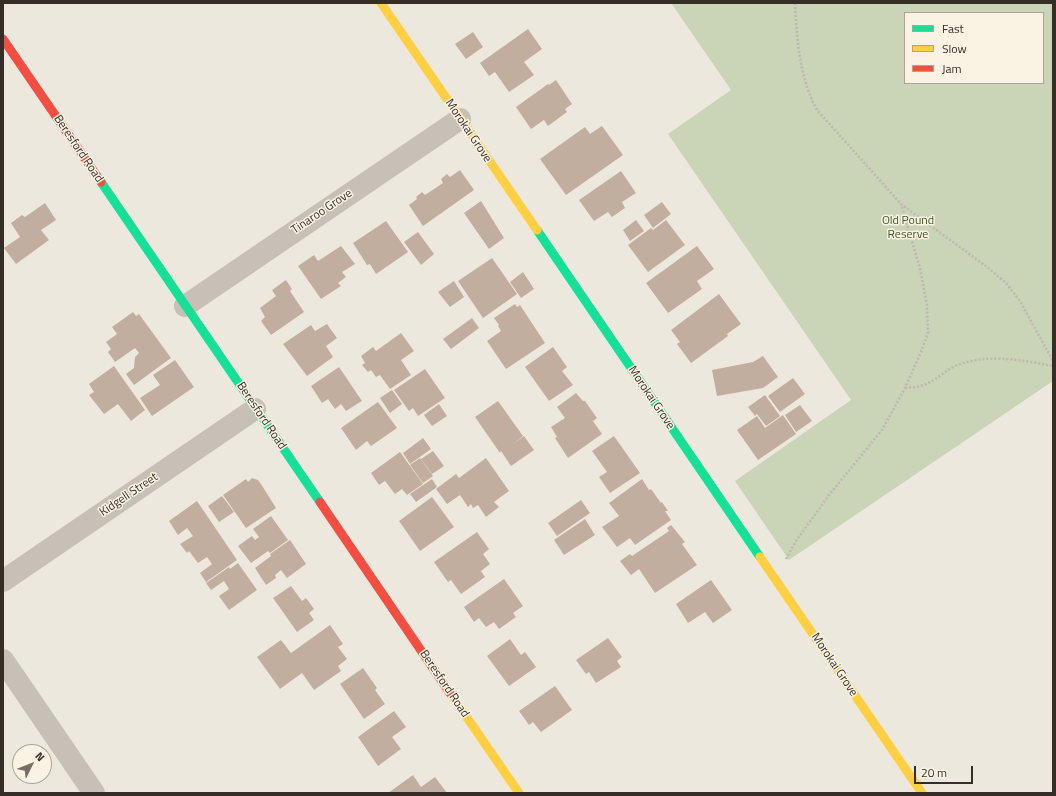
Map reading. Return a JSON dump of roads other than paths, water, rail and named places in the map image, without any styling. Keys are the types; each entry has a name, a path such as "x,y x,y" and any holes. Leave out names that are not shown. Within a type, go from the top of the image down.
{"street":[{"name":"Morokai Grove","path":"381,3 922,793"},
{"name":"Beresford Road","path":"3,39 519,793"},
{"name":"Tinaroo Grove","path":"185,306 460,119"},
{"name":"Kidgell Street","path":"3,582 255,409"},
{"path":"3,660 94,793"}],"park label":[{"name":"Old Pound Reserve","path":"908,228"}]}
